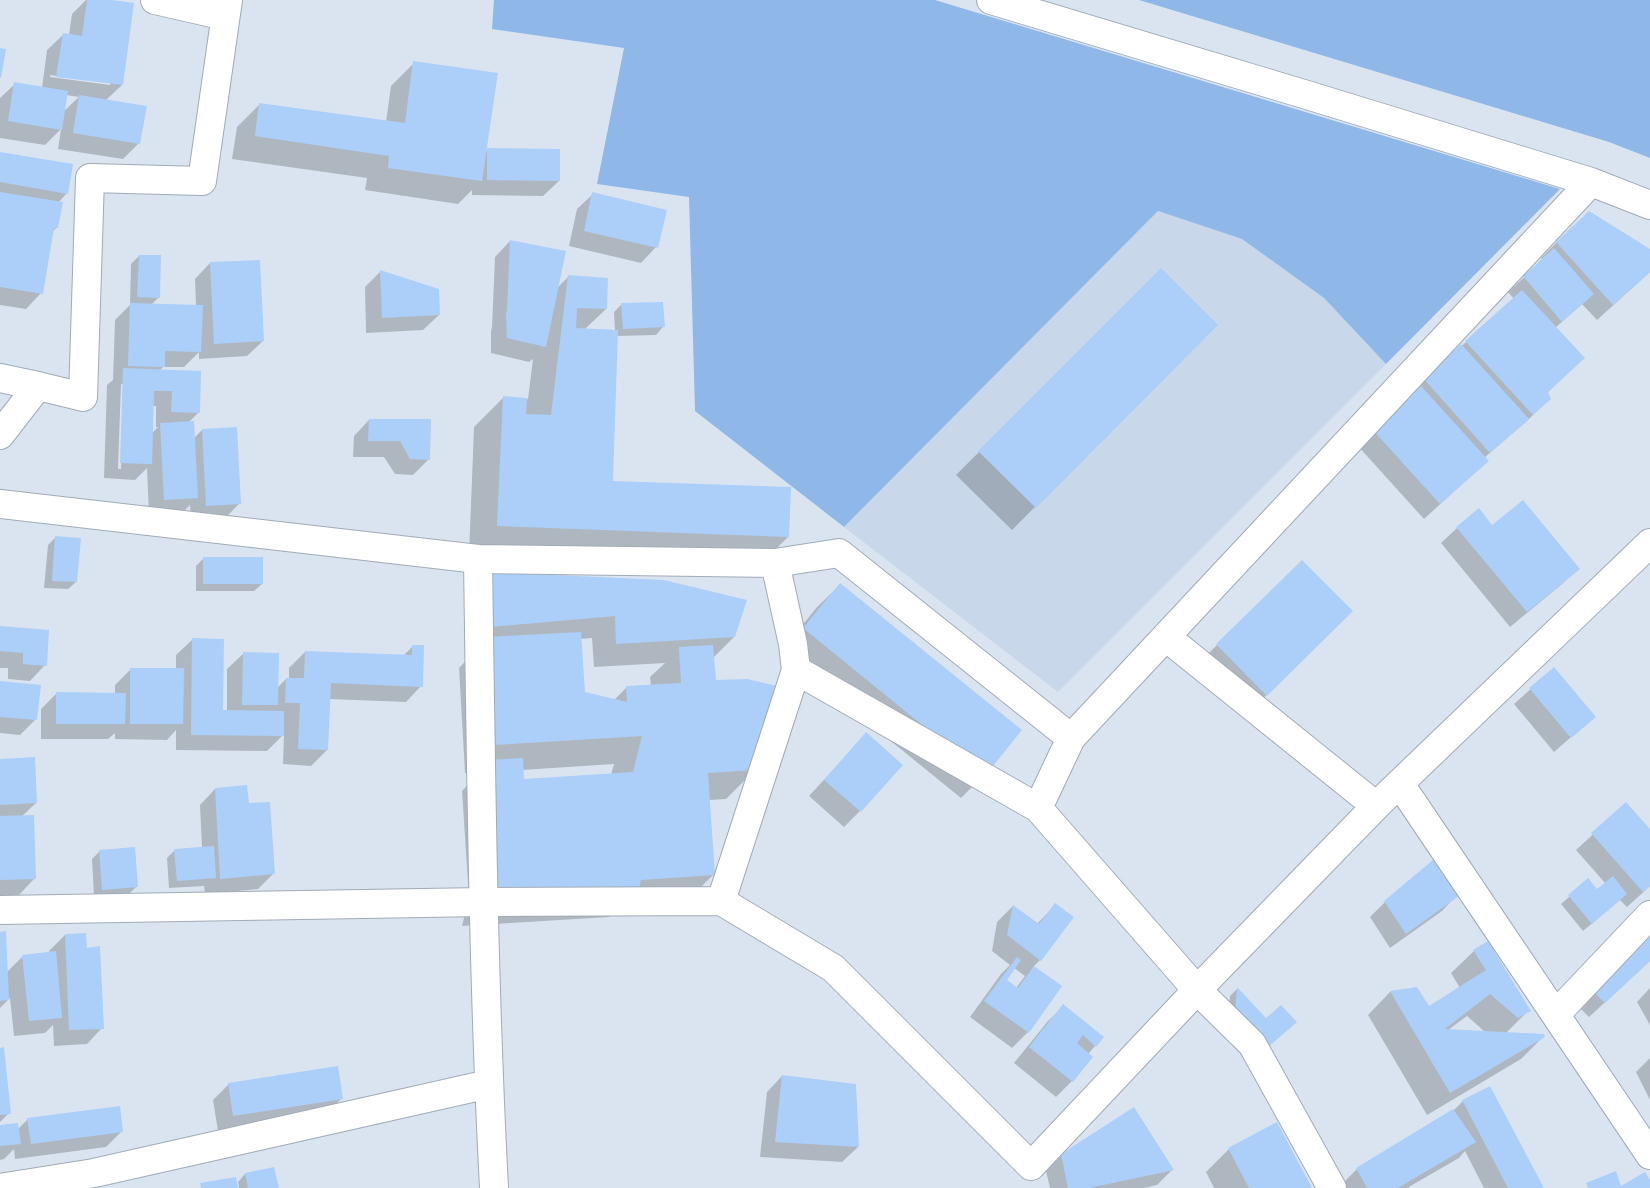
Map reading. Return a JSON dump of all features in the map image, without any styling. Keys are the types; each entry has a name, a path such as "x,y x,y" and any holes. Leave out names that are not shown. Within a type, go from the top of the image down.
{"street":[{"path":"0,378 83,397 90,178 202,180 227,8 155,0"},
{"path":"991,0 1307,94 1591,182 1650,205"},
{"path":"1038,808 1071,738 1591,182"},
{"path":"0,435 38,386"},
{"path":"0,504 478,558 775,562 839,553 1071,738"},
{"path":"0,910 483,902 721,901 833,968 1031,1166 1197,990 1376,806 1650,543"},
{"path":"478,558 483,902 494,1188"},
{"path":"721,901 796,670 793,644 775,562"},
{"path":"1166,637 1376,806"},
{"path":"796,670 1038,808 1197,990 1252,1044 1332,1188"},
{"path":"1400,784 1650,1155"},
{"path":"1556,1014 1650,915"},
{"path":"0,1188 94,1180 489,1084"}],"shaded area":[{"path":"494,0 935,0 1560,189 1386,364 1324,298 1242,239 1158,211 844,527 695,411 689,197 597,184 624,48 492,29"},
{"path":"1139,0 1650,0 1650,158 1609,142"},
{"path":"1158,211 1242,239 1324,298 1386,364 1058,692 844,527"}],"building":[{"path":"87,0 112,0 134,3 123,85 56,77 63,33 82,36"},
{"path":"0,48 6,49 1,78 0,78"},
{"path":"413,61 498,73 482,181 388,168 389,156 255,136 259,103 405,123"},
{"path":"14,82 68,91 62,130 8,121"},
{"path":"79,95 147,106 140,144 73,133"},
{"path":"487,148 560,149 560,181 487,180"},
{"path":"0,152 73,164 68,194 0,182"},
{"path":"0,192 63,202 58,228 54,228 43,294 0,287"},
{"path":"592,192 667,210 658,248 584,231"},
{"path":"1589,211 1650,249 1650,272 1613,305 1556,242"},
{"path":"510,240 566,251 546,347 507,338 506,315"},
{"path":"1554,248 1594,294 1562,322 1523,276"},
{"path":"139,255 161,255 160,298 137,297"},
{"path":"260,260 264,341 214,344 210,262"},
{"path":"1161,268 1218,325 1036,508 978,451"},
{"path":"380,270 439,289 440,315 382,318"},
{"path":"568,275 608,278 607,309 577,308 576,328 618,330 613,481 791,487 789,537 497,526 503,396 527,398 526,414 551,415"},
{"path":"1522,290 1585,358 1548,392 1551,399 1533,415 1465,341"},
{"path":"663,302 665,327 623,329 621,303"},
{"path":"130,303 203,305 201,352 165,351 165,367 128,366"},
{"path":"1461,344 1529,419 1490,453 1423,378"},
{"path":"123,368 201,371 200,413 171,412 172,391 154,391 152,464 120,463"},
{"path":"1420,385 1489,461 1440,504 1372,429"},
{"path":"369,419 431,419 430,460 410,459 400,441 368,441"},
{"path":"194,421 198,498 164,500 160,423"},
{"path":"237,427 241,504 206,506 202,429"},
{"path":"1523,500 1580,569 1527,612 1456,527 1479,508 1492,525"},
{"path":"55,536 81,538 77,582 52,581"},
{"path":"203,557 263,557 263,584 203,584"},
{"path":"1302,560 1353,611 1267,696 1216,644"},
{"path":"490,572 664,580 747,600 735,637 616,644 615,616 490,627"},
{"path":"840,583 1022,730 985,776 803,628"},
{"path":"0,626 49,630 47,666 23,664 23,653 0,651"},
{"path":"581,632 585,692 627,702 626,686 681,683 679,647 713,645 716,680 747,679 777,686 756,770 708,773 715,875 641,880 639,888 490,897 497,868 491,760 523,758 524,779 633,772 642,736 494,745 487,637"},
{"path":"192,638 224,639 223,710 284,711 284,736 191,735"},
{"path":"412,645 424,645 423,687 331,683 328,750 298,749 300,703 285,703 286,678 304,678 305,651 412,655"},
{"path":"243,652 279,653 278,705 242,705"},
{"path":"1554,667 1596,717 1571,738 1529,688"},
{"path":"130,668 184,668 183,724 130,724"},
{"path":"0,681 41,685 37,720 0,717"},
{"path":"56,692 126,693 125,724 56,724"},
{"path":"866,732 903,765 861,812 824,780"},
{"path":"35,757 37,803 0,805 0,759"},
{"path":"247,785 249,803 270,802 275,874 220,879 215,788"},
{"path":"1626,802 1650,829 1650,886 1643,892 1591,833"},
{"path":"34,815 36,879 0,880 0,816"},
{"path":"214,846 216,878 177,881 174,849"},
{"path":"135,847 138,887 102,890 99,850"},
{"path":"1433,860 1459,896 1406,934 1384,901"},
{"path":"1613,876 1627,894 1592,924 1568,895 1588,878 1597,889"},
{"path":"1055,903 1074,917 1041,961 1007,935 1013,905 1039,924"},
{"path":"6,931 9,1000 0,1001 0,932"},
{"path":"86,933 87,948 100,946 104,1029 69,1030 65,934"},
{"path":"1650,937 1650,961 1605,1003 1594,992"},
{"path":"1488,941 1531,1011 1518,1018 1490,994 1445,1029 1544,1034 1545,1037 1450,1093 1390,991 1417,987 1429,1006 1486,970 1473,950"},
{"path":"56,951 62,1018 29,1021 22,955"},
{"path":"1017,957 1021,960 1007,980 1018,988 1034,966 1062,986 1029,1033 984,1001"},
{"path":"1237,987 1266,1018 1281,1005 1297,1022 1267,1048 1235,1013"},
{"path":"1063,1004 1104,1037 1096,1047 1083,1035 1077,1043 1093,1057 1073,1082 1029,1047"},
{"path":"4,1047 11,1114 0,1115 0,1048"},
{"path":"338,1066 343,1099 233,1116 228,1083"},
{"path":"782,1075 856,1084 859,1147 775,1142"},
{"path":"1490,1086 1544,1188 1508,1188 1462,1100"},
{"path":"120,1106 123,1132 31,1144 27,1118"},
{"path":"1134,1107 1174,1170 1089,1188 1068,1188 1061,1154"},
{"path":"1453,1109 1476,1142 1398,1188 1367,1188 1356,1168"},
{"path":"1277,1122 1312,1188 1249,1188 1228,1148"},
{"path":"18,1123 21,1144 0,1146 0,1125"},
{"path":"274,1167 279,1188 248,1188 245,1173"},
{"path":"1616,1171 1621,1186 1645,1172 1650,1180 1650,1188 1588,1188 1586,1183"},
{"path":"236,1177 238,1188 201,1188 200,1183"}]}
